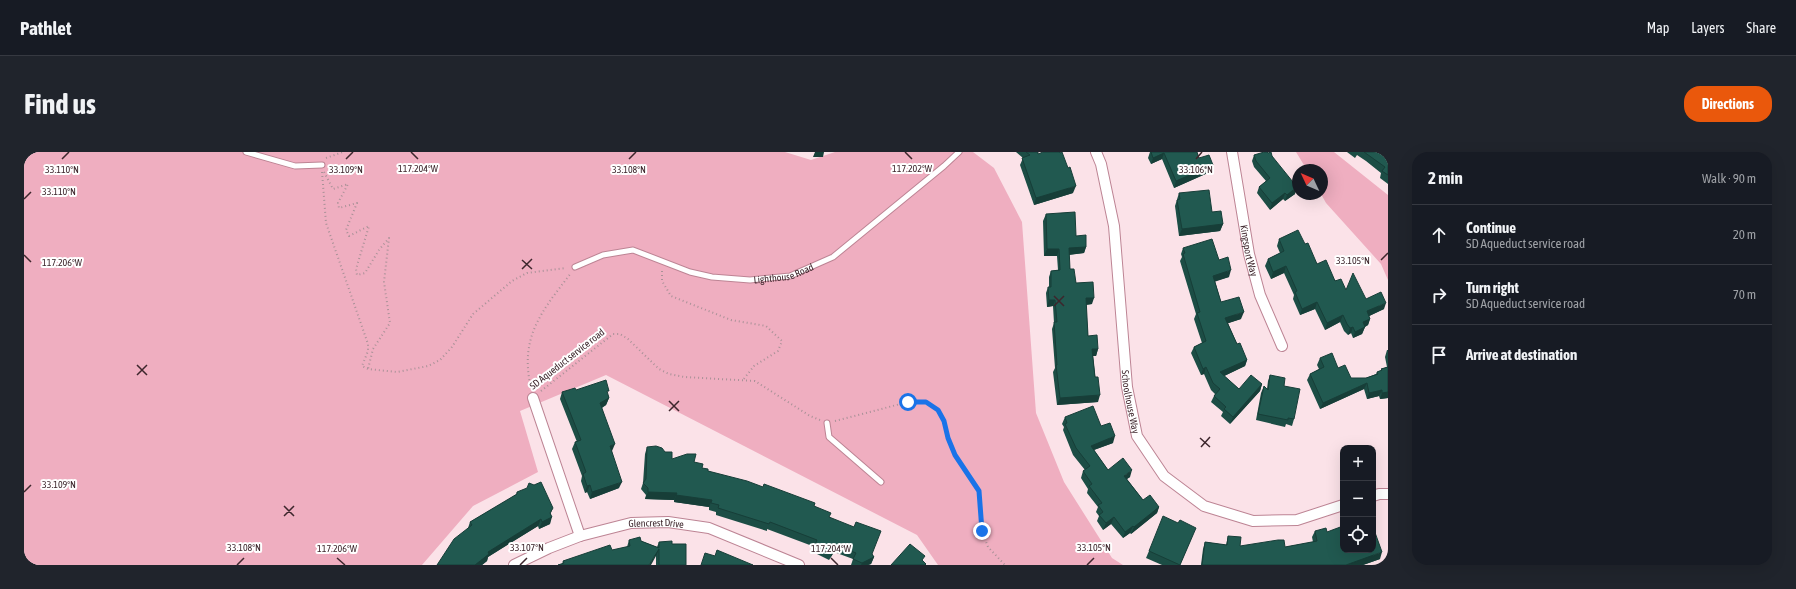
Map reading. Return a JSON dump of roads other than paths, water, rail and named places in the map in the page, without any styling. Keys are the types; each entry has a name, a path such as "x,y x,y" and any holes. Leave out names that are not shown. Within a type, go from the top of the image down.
{"street":[{"name":"Schoolhouse Way","path":"1096,152 1101,164 1114,226 1127,387 1137,436 1164,476 1204,506 1253,521 1296,520 1340,506"},
{"name":"Kingsport Way","path":"1232,152 1249,254 1260,295 1282,346"},
{"path":"533,398 580,536"},
{"path":"1376,495 1388,494"},
{"name":"Glencrest Drive","path":"514,565 549,548 580,536 631,523 668,522 709,528 799,565"}],"lane":[{"path":"246,152 295,166 321,163"},
{"name":"Lighthouse Road","path":"575,268 603,255 633,250 690,272 712,277 750,280 790,276 833,257 959,152"},
{"path":"827,423 829,437 881,482"}]}
